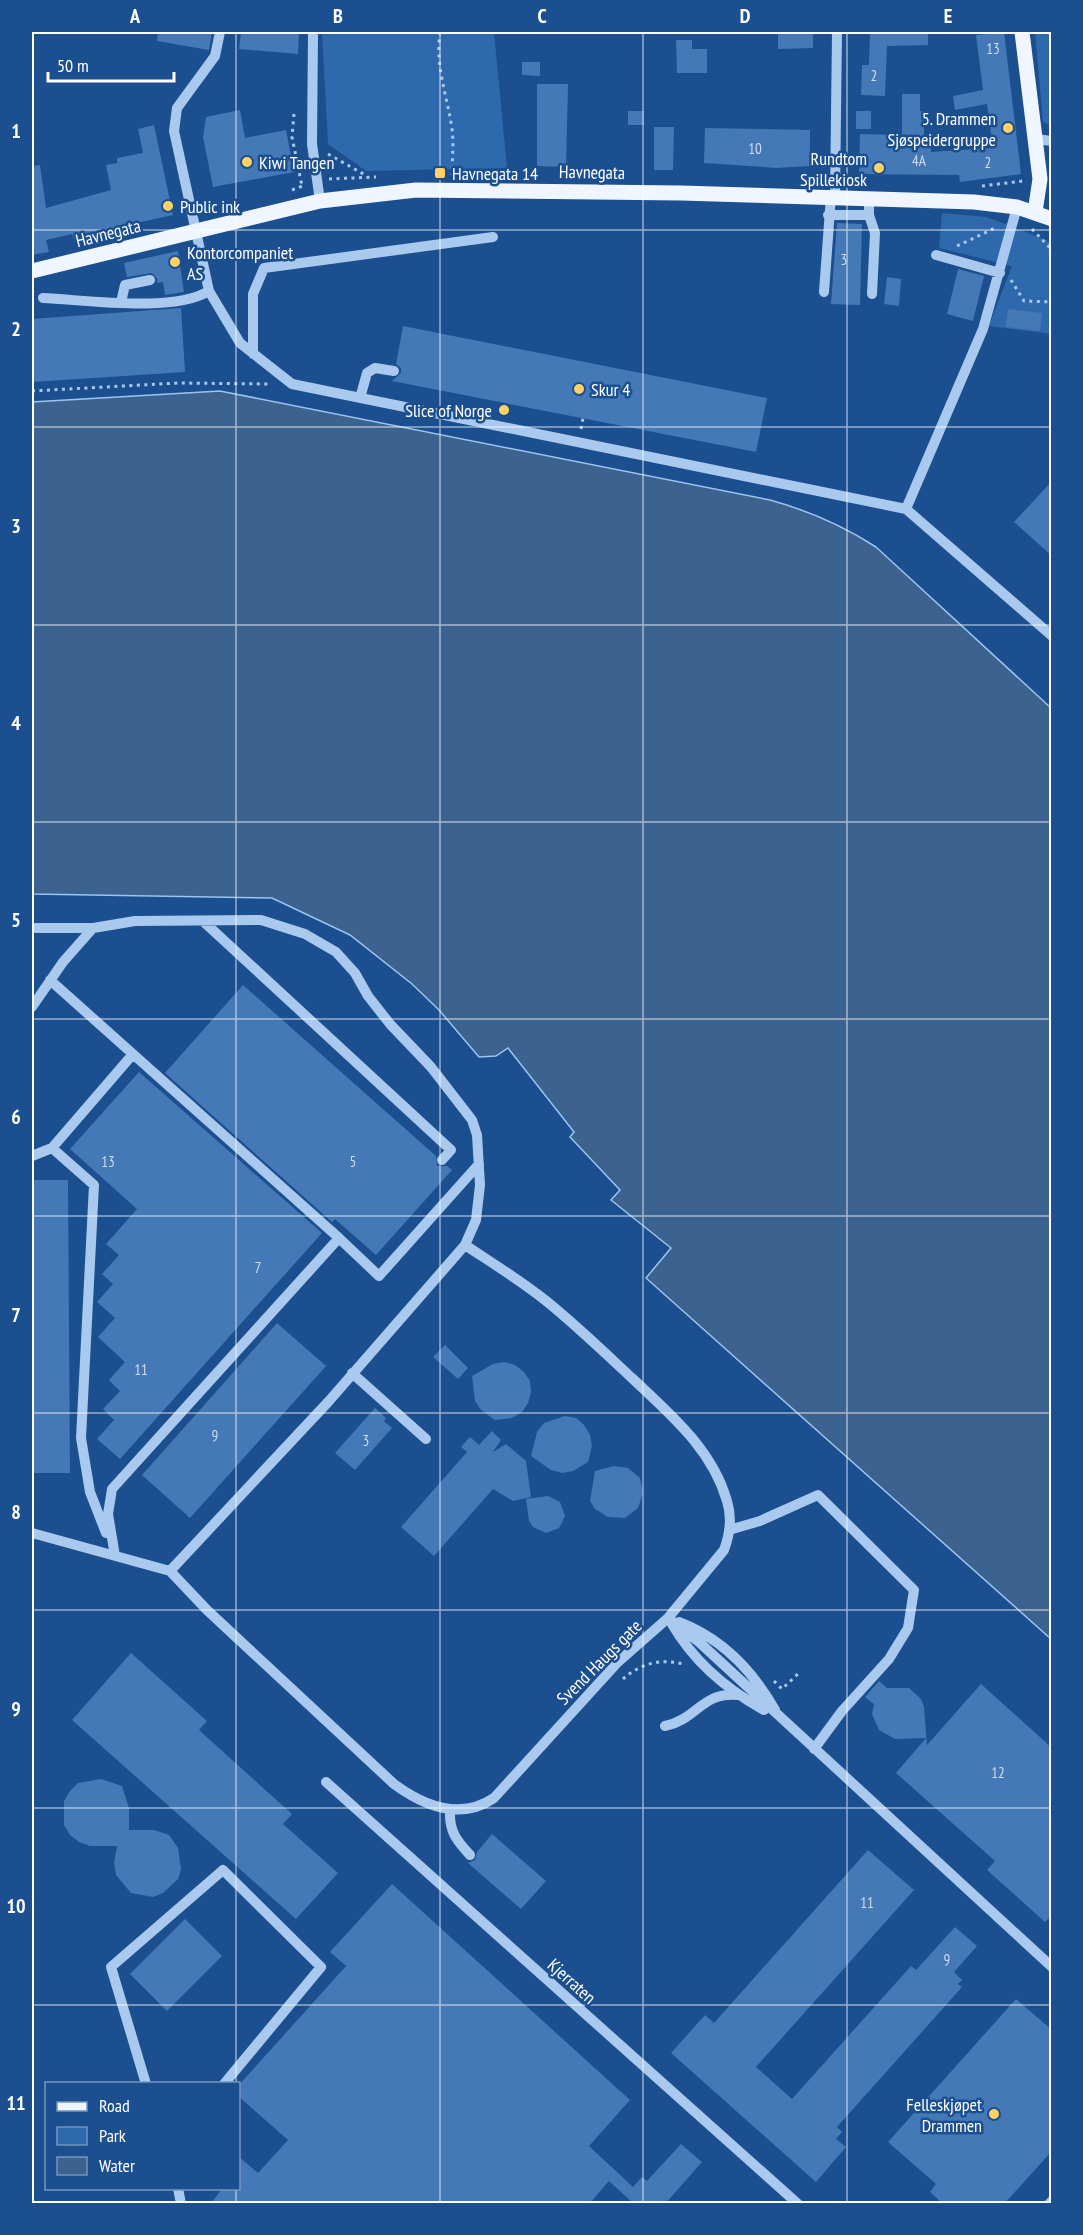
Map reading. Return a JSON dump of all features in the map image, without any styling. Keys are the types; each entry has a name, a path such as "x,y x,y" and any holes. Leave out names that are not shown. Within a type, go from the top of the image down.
{"main road":[{"path":"1022,32 1040,179 1035,212"},
{"name":"Havnegata","path":"32,272 320,201 416,190 833,196 974,202 1016,213 1035,212 1052,219"}],"street":[{"path":"220,32 215,56 177,108 174,131 209,291 240,343 292,384 906,509 1052,636"},
{"path":"313,32 312,144 320,201"},
{"path":"824,292 828,215 833,196 837,32"},
{"path":"1036,139 1052,141"},
{"path":"869,198 869,215 875,233 872,294"},
{"path":"906,509 983,329 1016,213"},
{"path":"828,215 869,215"},
{"path":"253,354 253,294 264,268 493,237"},
{"path":"936,255 1001,268"},
{"path":"122,302 125,285 150,280"},
{"path":"43,298 154,304 195,300 209,291"},
{"path":"360,398 367,373 375,368 394,371"},
{"path":"32,928 93,928 135,921 261,920 305,934 336,952 355,973 368,996 390,1024 431,1067 472,1120 477,1135 480,1185 476,1220 465,1245 352,1373 170,1571 32,1533"},
{"path":"204,922 451,1150 442,1160"},
{"path":"32,1007 93,928"},
{"path":"50,981 379,1276 479,1164"},
{"path":"32,1156 52,1148 133,1054"},
{"path":"52,1148 94,1185 81,1438 90,1492 115,1556"},
{"path":"115,1556 108,1514 112,1489 339,1238"},
{"name":"Svend Haugs gate","path":"170,1571 207,1610 394,1784 426,1803 450,1810 472,1809 494,1798 618,1662 668,1618 724,1550 729,1530 728,1503 721,1484 691,1435 544,1300 465,1245"},
{"path":"352,1373 426,1439"},
{"path":"729,1530 760,1521 818,1495 914,1590 908,1629 889,1659 842,1711 814,1749"},
{"path":"668,1618 699,1642 753,1695 1052,1967"},
{"path":"668,1618 691,1654 736,1695 780,1718"},
{"path":"668,1618 707,1634 760,1683 780,1718"},
{"path":"665,1726 687,1718 710,1698 727,1694 753,1695"},
{"name":"Kjerraten","path":"326,1782 798,2204"},
{"path":"450,1810 450,1827 456,1839 470,1855"},
{"path":"145,2082 111,1967 223,1870 321,1967 226,2082"}],"path":[{"path":"439,32 440,79 452,130 452,176"},
{"path":"294,114 292,137 302,186"},
{"path":"324,152 369,177"},
{"path":"975,186 1023,182 1025,177"},
{"path":"936,255 1016,213"},
{"path":"1001,268 1024,301 1052,302"},
{"path":"32,391 178,383 292,384"}],"green space":[{"path":"322,32 494,32 507,168 366,171 328,144"},
{"path":"1035,32 1051,32 1051,125 1043,122"},
{"path":"942,213 987,217 1051,242 1051,334 989,326 1012,266 939,248"}],"water":[{"path":"220,391 770,500 799,509 838,525 876,547 1051,708 1051,1639 646,1278 671,1248 611,1200 620,1190 570,1137 574,1132 508,1048 496,1056 479,1057 439,1010 412,984 350,935 272,898 32,894 32,402"}],"building":[{"path":"158,32 212,32 209,50 157,41"},
{"path":"241,32 299,32 298,54 239,49"},
{"path":"778,32 813,32 813,48 778,49"},
{"path":"870,32 928,32 928,45 887,46 885,96 861,95 862,65 869,65"},
{"path":"1004,32 1021,174 960,182 959,175 859,174 860,134 902,135 902,94 920,94 920,111 924,111 924,138 931,138 931,152 993,148 987,104 955,110 953,96 983,90 976,35"},
{"path":"676,40 692,40 692,49 707,49 707,73 677,73"},
{"path":"522,62 540,62 540,76 522,75"},
{"path":"537,84 568,84 566,167 537,166"},
{"path":"240,110 245,138 286,130 294,172 213,187 203,137 206,117"},
{"path":"628,111 644,111 644,125 628,125"},
{"path":"856,111 871,111 871,129 856,129"},
{"path":"154,125 173,215 105,230 74,240 72,234 46,240 49,252 32,255 32,166 40,165 46,208 111,190 106,165 117,163 117,158 143,153 138,129"},
{"path":"654,127 674,127 673,170 654,170"},
{"path":"705,128 810,130 810,166 777,168 704,163"},
{"path":"837,223 862,224 860,305 831,304"},
{"path":"178,251 184,292 165,295 163,282 157,283 157,278 152,273 127,277 124,263"},
{"path":"958,269 984,276 973,321 947,314"},
{"path":"887,277 901,279 899,306 884,304"},
{"path":"181,308 185,372 32,382 32,319"},
{"path":"1008,309 1042,313 1040,331 1006,327"},
{"name":"Skur 4","path":"403,326 767,398 756,452 392,381 401,373 401,368 396,364"},
{"path":"1052,481 1052,556 1014,522"},
{"path":"243,985 436,1156 437,1166 447,1166 452,1170 376,1255 335,1219 332,1222 165,1073"},
{"path":"139,1072 322,1233 120,1459 97,1439 114,1420 103,1409 120,1391 109,1380 125,1362 98,1337 115,1318 97,1302 113,1284 102,1274 119,1255 106,1244 137,1209 70,1149"},
{"path":"32,1180 68,1180 70,1473 32,1473"},
{"path":"277,1323 326,1366 190,1518 142,1475"},
{"path":"445,1345 468,1368 458,1379 433,1357"},
{"path":"504,1362 515,1365 524,1372 530,1381 531,1392 522,1412 512,1418 495,1420 481,1410 475,1401 472,1376 493,1364"},
{"path":"375,1408 386,1418 384,1421 392,1428 355,1470 335,1453"},
{"path":"565,1416 576,1418 584,1425 590,1435 592,1446 588,1462 573,1471 562,1473 551,1470 531,1456 537,1432 544,1423"},
{"path":"492,1431 501,1440 493,1452 506,1444 526,1461 531,1497 513,1501 493,1489 434,1556 401,1527 467,1452 461,1447 470,1437 479,1445"},
{"path":"614,1466 628,1468 640,1478 643,1493 638,1508 625,1518 608,1517 595,1509 590,1501 595,1471"},
{"path":"548,1496 560,1502 565,1516 559,1528 546,1533 533,1527 529,1521 526,1499"},
{"path":"131,1653 207,1721 199,1730 292,1814 283,1824 338,1873 296,1919 72,1720"},
{"path":"879,1681 887,1688 909,1688 921,1699 924,1707 927,1745 981,1684 1052,1748 1052,1915 1045,1922 987,1870 995,1861 896,1773 926,1738 895,1739 879,1730 872,1714 874,1704 865,1697"},
{"path":"101,1779 122,1786 129,1808 129,1830 154,1830 169,1835 178,1848 181,1869 178,1879 163,1893 153,1897 131,1893 116,1875 114,1863 117,1846 90,1846 79,1842 70,1835 64,1825 64,1801 70,1791 78,1783"},
{"path":"492,1834 546,1881 521,1909 468,1863 475,1860 477,1852"},
{"path":"868,1850 914,1890 756,2067 792,2099 911,1966 916,1970 955,1927 977,1946 954,1972 962,1980 958,1984 962,1987 837,2127 842,2132 836,2139 846,2147 816,2182 671,2053 705,2015 714,2023"},
{"path":"392,1884 630,2100 589,2146 633,2187 642,2177 647,2181 681,2144 702,2162 665,2204 634,2204 609,2181 589,2204 210,2204 221,2190 240,2190 240,2158 258,2173 288,2140 240,2098 240,2084 346,1966 330,1952"},
{"path":"185,1919 222,1956 167,2011 130,1974"},
{"path":"1016,1999 1052,2030 1052,2151 1004,2204 943,2204 930,2192 936,2184 888,2142"}],"place":[{"name":"5. Drammen Sjøspeidergruppe","path":"1008,128"},
{"name":"Kiwi Tangen","path":"247,162"},
{"name":"Rundtom Spillekiosk","path":"879,168"},
{"name":"Havnegata 14","path":"440,173"},
{"name":"Public ink","path":"168,206"},
{"name":"Kontorcompaniet AS","path":"175,262"},
{"name":"Skur 4","path":"579,389"},
{"name":"Slice of Norge","path":"504,410"},
{"name":"Felleskjøpet Drammen","path":"994,2114"}]}
